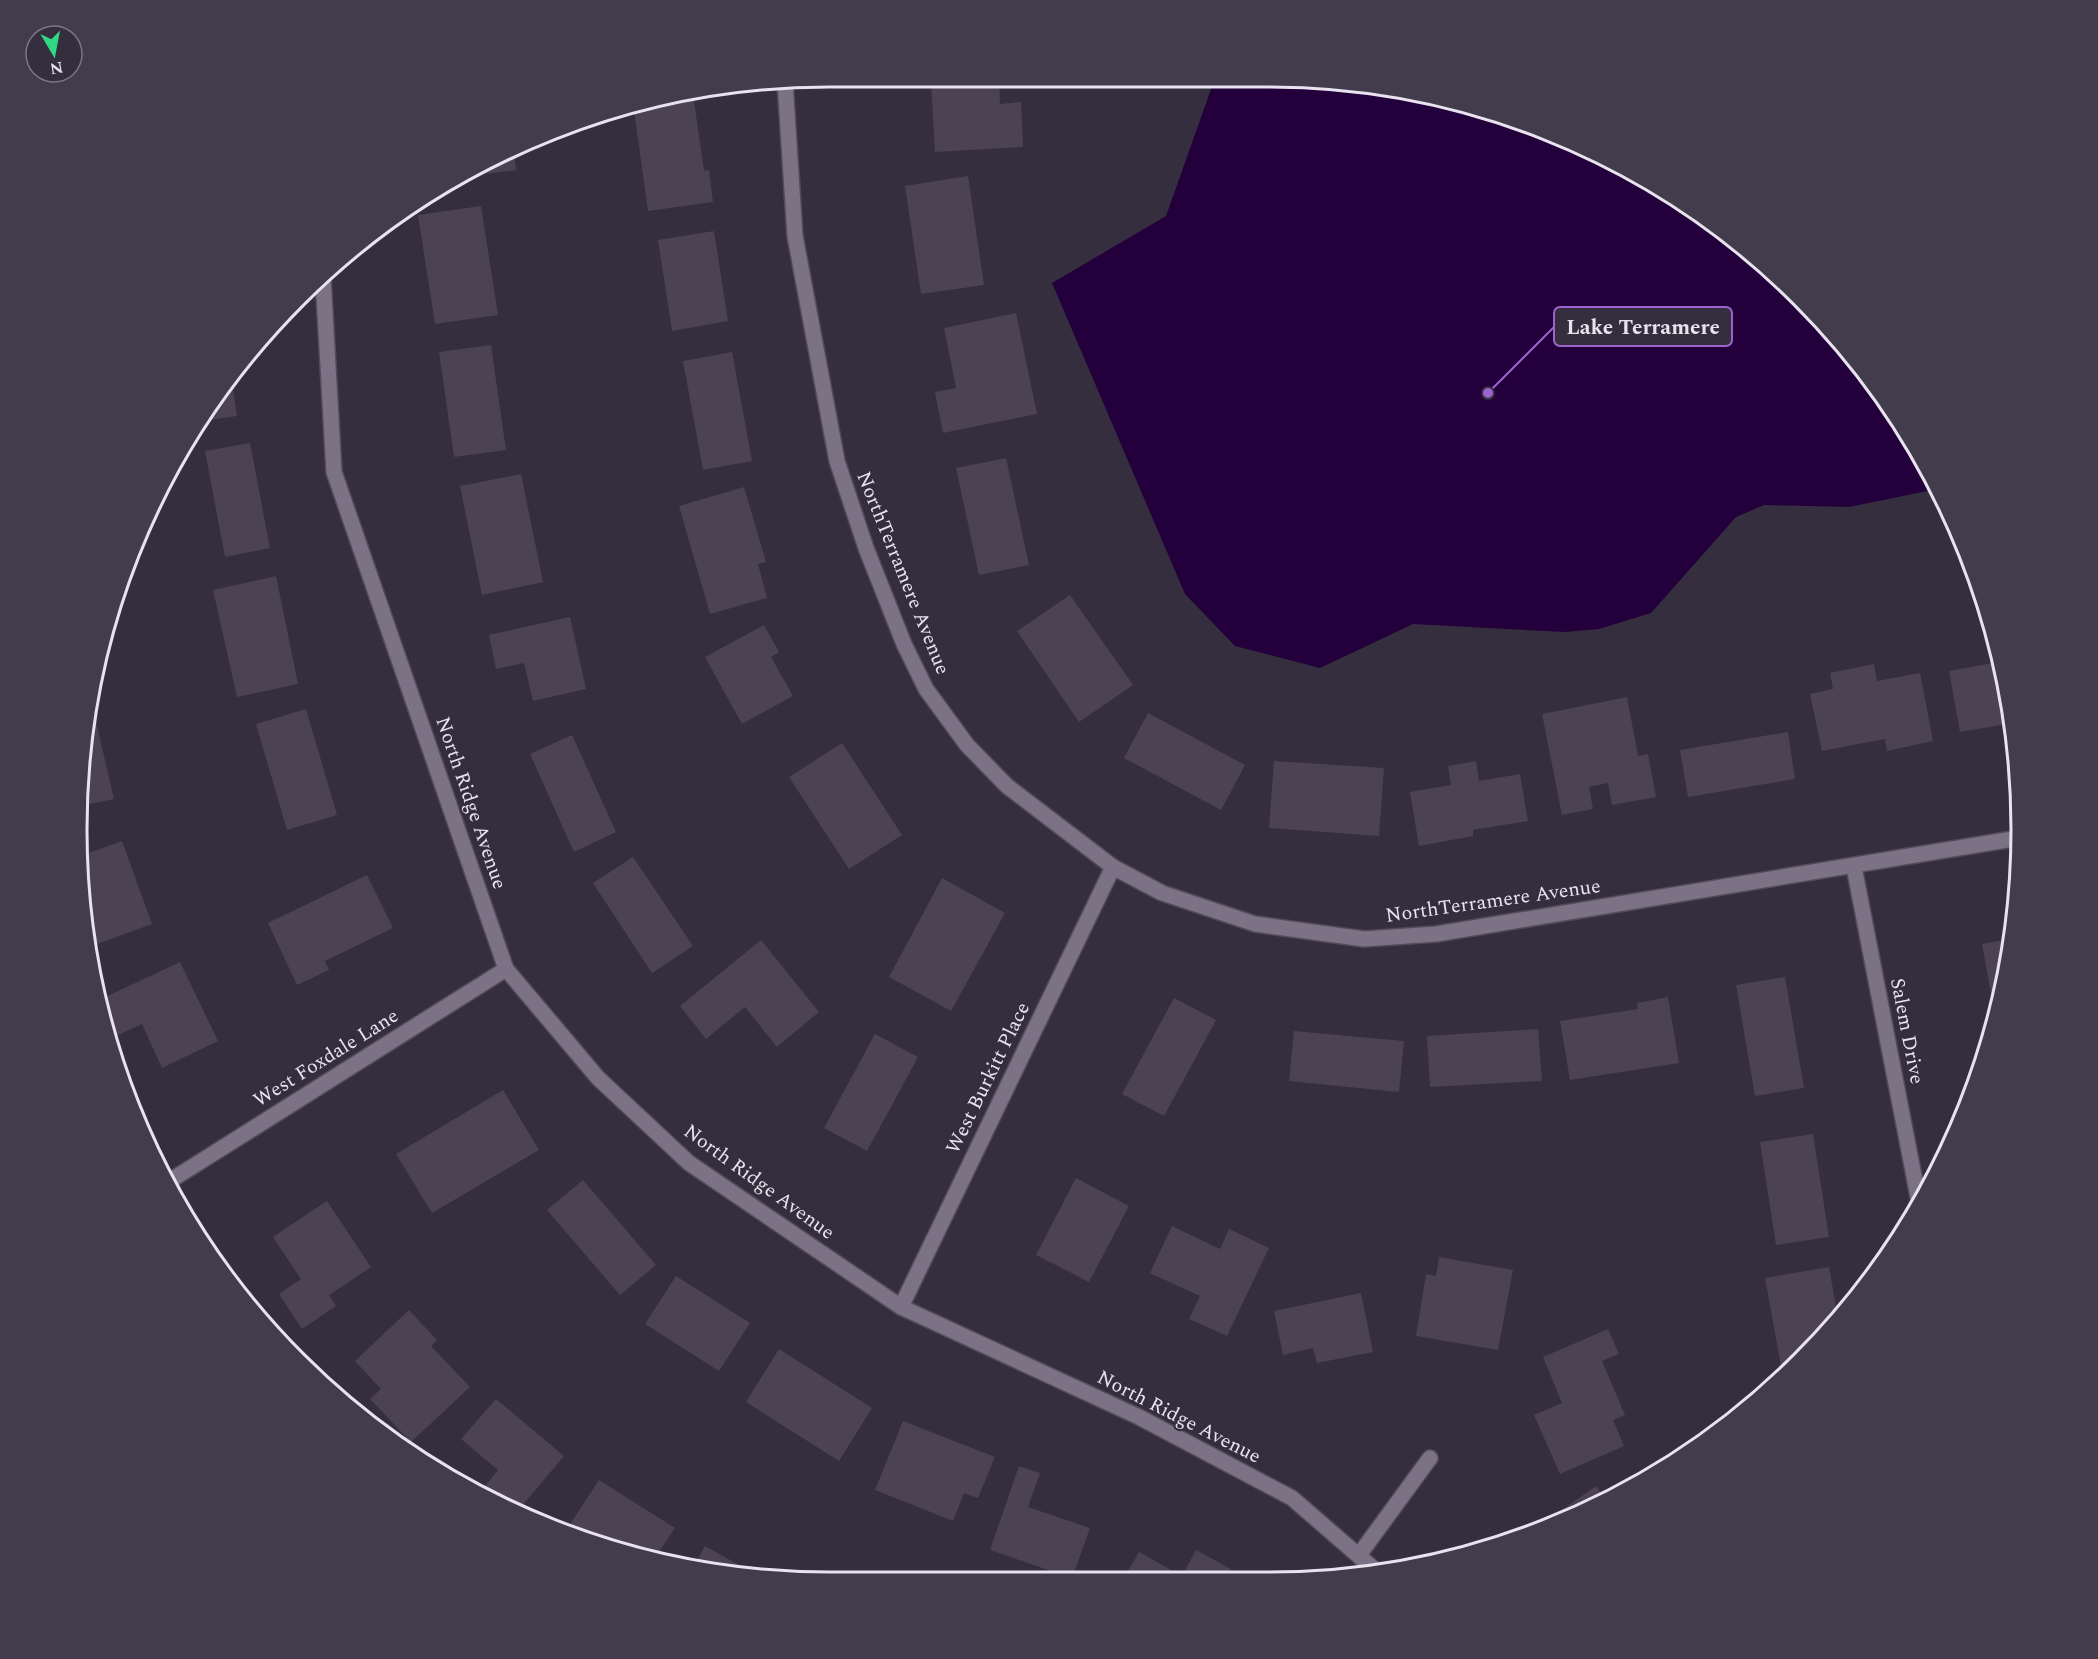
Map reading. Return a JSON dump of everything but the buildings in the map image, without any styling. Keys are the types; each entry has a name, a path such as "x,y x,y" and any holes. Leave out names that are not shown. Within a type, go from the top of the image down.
{"street":[{"name":"NorthTerramere Avenue","path":"785,89 795,236 837,461 866,548 904,644 926,689 967,746 1007,786 1113,867 1162,893 1255,924 1364,939 1436,934 2011,839"},
{"name":"North Ridge Avenue","path":"324,286 334,472 506,969 598,1078 689,1163 901,1307 1139,1417 1292,1498 1370,1565"},
{"name":"West Burkitt Place","path":"901,1307 1113,867"},
{"name":"Salem Drive","path":"1854,867 1917,1191"},
{"name":"West Foxdale Lane","path":"174,1178 506,969"},
{"path":"1359,1556 1430,1458"}],"shaded area":[{"path":"1212,87 1268,87 1365,93 1461,112 1507,126 1553,144 1640,186 1721,240 1758,271 1794,304 1858,377 1912,458 1929,491 1849,507 1764,505 1736,517 1651,613 1599,629 1564,632 1413,624 1320,668 1235,646 1185,594 1052,283 1166,216"}],"place":[{"name":"Lake Terramere","path":"1488,393"}]}
